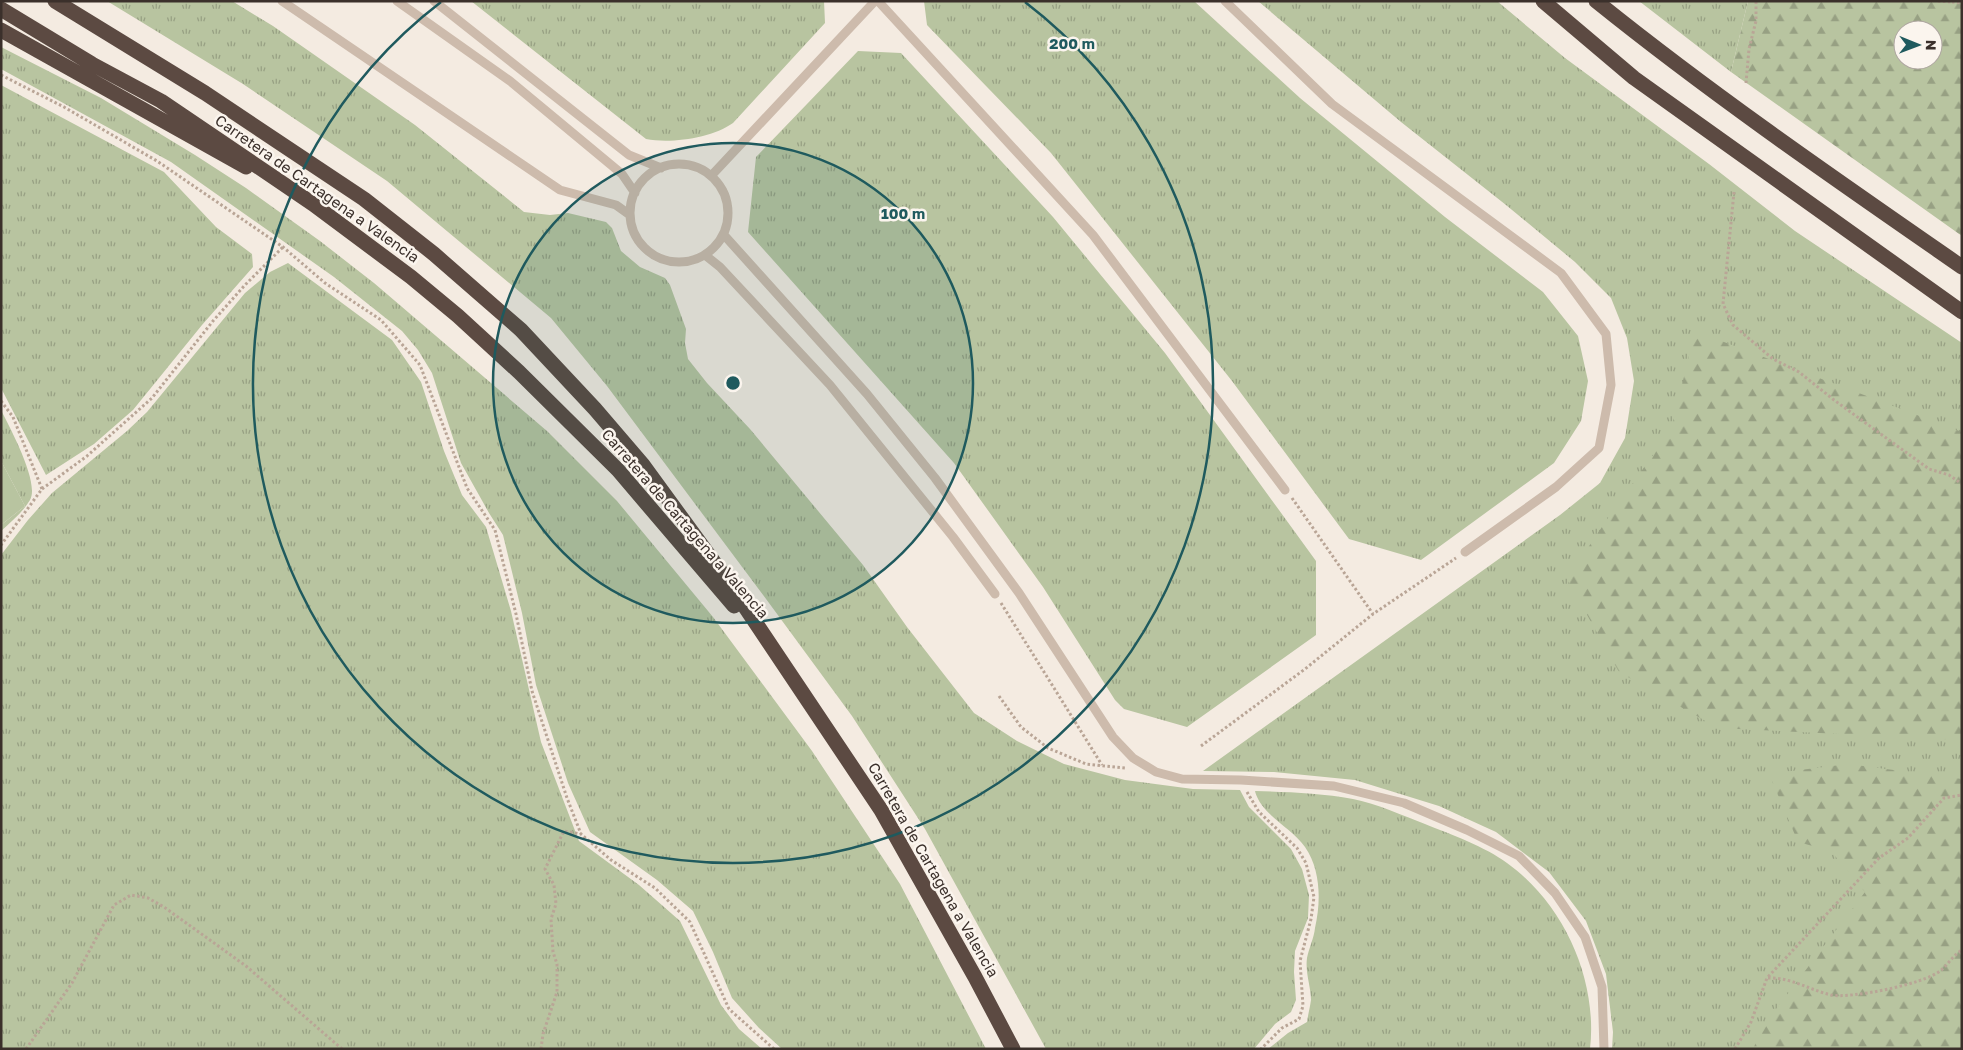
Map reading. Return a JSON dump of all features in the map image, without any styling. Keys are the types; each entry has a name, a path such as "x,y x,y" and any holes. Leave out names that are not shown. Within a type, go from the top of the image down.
{"highway":[{"name":"Carretera de Cartagena a Valencia","path":"55,1 206,93 364,199 434,254 521,330 595,409 643,465 727,580 881,810 975,977 1013,1049"},
{"path":"1543,1 1634,78 1962,312"},
{"path":"1596,1 1666,58 1778,139 1962,267"},
{"name":"Carretera de Cartagena a Valencia","path":"1,10 161,102 256,164 352,232 458,316 519,372 618,470 782,662"},
{"path":"1,30 227,158 291,190"}],"lane":[{"path":"282,1 560,190 616,205 630,215"},
{"path":"396,1 510,81 622,174 635,193"},
{"path":"434,1 629,155 660,168"},
{"path":"711,176 876,1 1093,235 1286,490"},
{"path":"1224,1 1332,104 1561,273 1606,334 1612,385 1599,448 1556,488 1465,552"},
{"path":"673,164 687,165 700,169 711,176 722,188 728,203 728,220 724,235 714,248 704,256 682,262 667,261 653,254 641,244 634,230 630,215 635,193 650,174 660,168 673,164"},
{"path":"724,235 867,394 935,478 1019,593 1113,737 1133,758 1156,772 1182,779 1241,780 1334,786 1404,803 1467,830 1519,856 1556,893 1585,938 1602,987 1604,1049"},
{"path":"704,256 720,267 830,385 954,537 995,594"}],"path":[{"path":"1746,83 1756,21 1756,1"},
{"path":"1938,1 1962,3"},
{"path":"1,75 64,107 157,161 283,247 325,282 380,320 420,364 467,488 495,530 516,614 532,691 567,798 582,834 611,860 655,888 690,922 729,1009 774,1049"},
{"path":"1734,192 1724,304 1733,325 1773,359 1799,372 1834,400 1929,469 1949,475 1962,484"},
{"path":"1,545 42,489 87,456 152,398 213,321 283,247"},
{"path":"1,402 12,417 42,489"},
{"path":"1286,490 1373,614"},
{"path":"1200,746 1305,670 1373,614 1465,552"},
{"path":"995,594 1102,766"},
{"path":"999,696 1020,727 1048,748 1086,764 1129,768"},
{"path":"1241,780 1258,812 1297,848 1302,856 1306,863 1314,897 1311,919 1300,961 1303,1006 1299,1019 1282,1028 1261,1049"},
{"path":"1735,1049 1751,1022 1767,978 1879,858 1908,838 1944,798 1962,795"},
{"path":"541,1049 543,1034 557,992 557,964 553,952 551,919 556,904 554,885 546,869 564,831 582,834"},
{"path":"26,1049 72,983 114,905 131,895 148,898 164,907 246,966 342,1049"},
{"path":"1767,978 1782,978 1834,996 1862,993 1930,978 1962,950"}],"green space":[{"path":"107,1 232,1 273,26 415,125 524,212 550,215 568,213 606,222 612,228 621,251 640,267 665,278 670,285 686,329 685,343 688,359 707,383 750,429 863,565 907,627 974,713 1017,741 1064,764 1125,780 1193,789 1240,790 1249,807 1291,849 1302,869 1309,895 1308,918 1295,951 1296,1000 1291,1012 1275,1024 1254,1049 1046,1049 925,829 852,716 607,386 551,318 387,181 243,84"},
{"path":"471,1 824,1 825,23 733,123 714,133 703,136 667,141 646,139"},
{"path":"924,1 1194,1 1300,98 1445,217 1543,292 1578,336 1588,381 1581,421 1554,463 1421,560 1349,539 1232,381 1051,153 927,25"},
{"path":"1258,1 1497,1 1565,58 1709,164 1795,231 1962,343 1962,1049 1612,1049 1613,1032 1606,974 1586,921 1549,872 1496,832 1439,806 1355,780 1274,772 1203,771 1560,515 1600,483 1625,438 1634,381 1627,338 1611,298 1575,262 1401,122"},
{"path":"1639,1 1748,1 1731,72"},
{"path":"1748,1 1962,1 1962,236 1731,72"},
{"path":"1,47 101,98 195,155 246,188 320,241 374,283 547,431 617,501 713,617 812,751 900,884 986,1049 782,1049 759,1028 732,998 693,911 657,880 590,832 568,783 536,685 522,613 503,535 461,463 432,373 418,350 402,331 334,277 171,162 1,69"},
{"path":"858,51 901,53 1053,217 1165,353 1316,561 1316,635 1187,727 1124,709 1115,700 1043,587 954,463 748,232 756,157"},
{"path":"1,85 164,172 216,227 252,254 253,267 202,325 133,410 94,444 46,475 1,388"},
{"path":"288,263 392,340 421,382 444,451 462,495 486,527 511,611 541,742 579,841 639,885 680,921 721,1005 739,1029 762,1049 1,1049 1,555 52,493 147,412 245,293 270,272"},
{"path":"1695,331 1962,432 1962,740 1718,728 1619,672 1567,579 1614,509 1671,430"},
{"path":"1,410 23,455 31,481 32,492 30,500 24,509 1,531 1,525 25,506 1,461"},
{"path":"1,461 25,506 1,525"},
{"path":"1848,764 1962,779 1962,1049 1753,1049 1764,1025 1865,892 1831,851 1798,842 1769,774"},
{"path":"1255,791 1329,795 1371,803 1468,841 1507,863 1527,880 1545,900 1573,946 1582,971 1588,997 1591,1023 1590,1049 1268,1049 1288,1033 1307,1022 1311,1000 1307,958 1314,936 1319,897 1317,876 1305,847 1263,807"}]}
